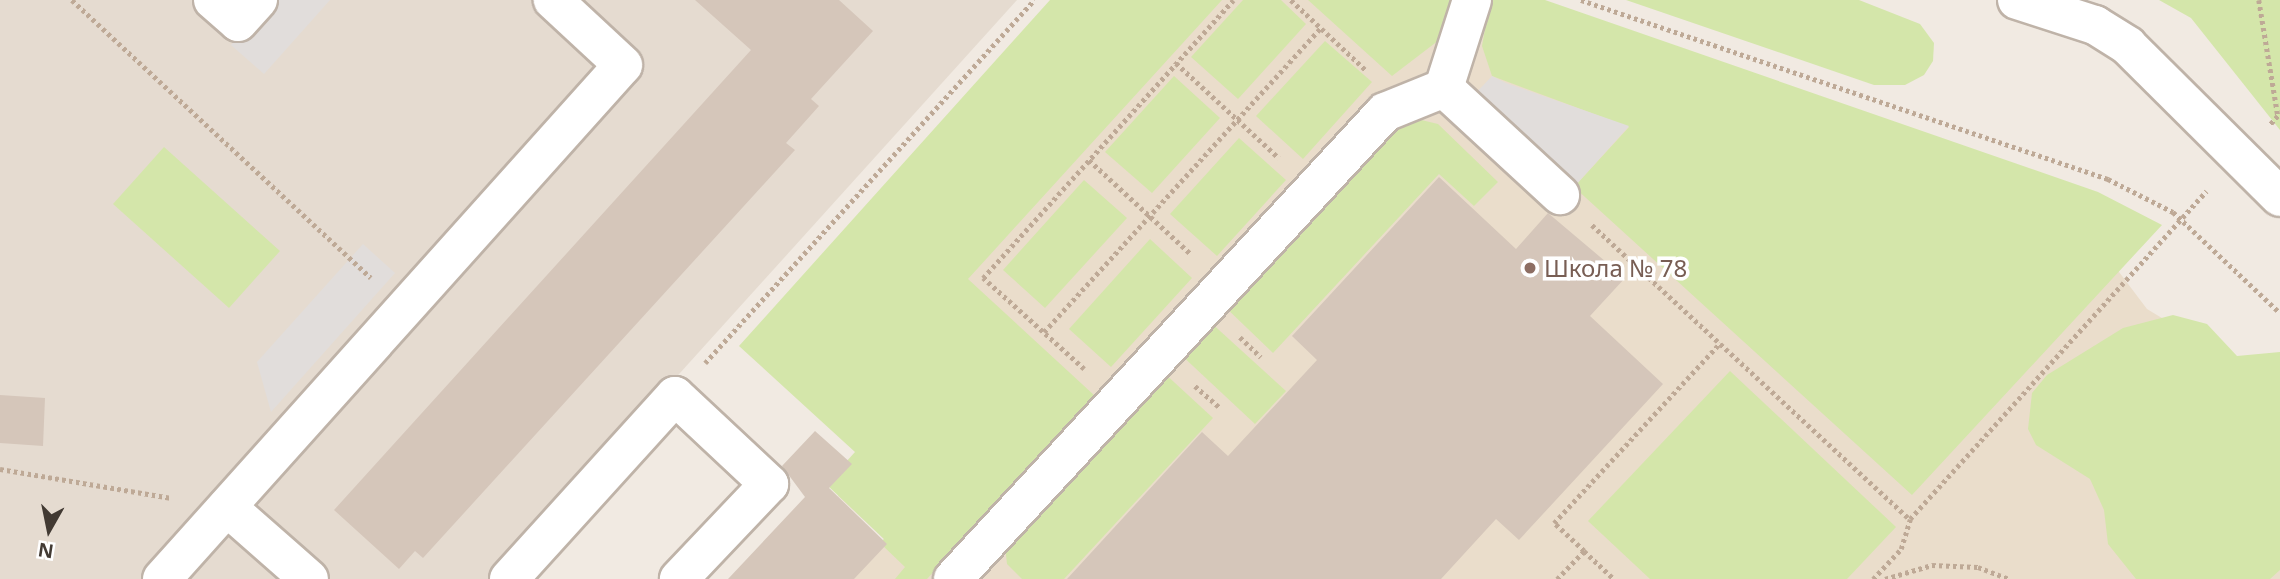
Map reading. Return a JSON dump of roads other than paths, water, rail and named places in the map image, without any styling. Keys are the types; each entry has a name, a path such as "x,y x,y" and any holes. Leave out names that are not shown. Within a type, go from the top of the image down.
{"street":[{"path":"213,0 238,22 258,0"},
{"path":"162,579 623,65 553,0"},
{"path":"1444,88 1472,0"},
{"path":"2017,0 2095,25 2129,46 2280,197"},
{"path":"967,574 1119,400 1385,112 1444,88"},
{"path":"1444,88 1560,195"},
{"path":"509,579 675,396 769,484 679,579"},
{"path":"227,507 309,579"}],"place":[{"name":"Школа № 78","path":"1530,268"}]}
